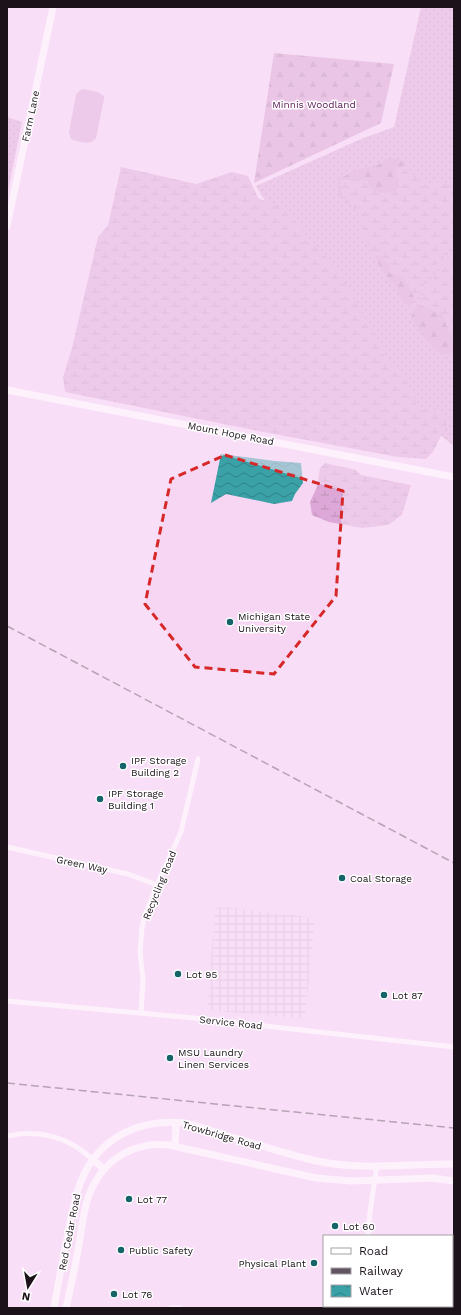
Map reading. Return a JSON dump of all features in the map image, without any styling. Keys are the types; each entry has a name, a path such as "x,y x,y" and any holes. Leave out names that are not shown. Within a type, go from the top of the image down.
{"street":[{"name":"Farm Lane","path":"7,226 53,7"},
{"name":"Mount Hope Road","path":"7,390 454,477"},
{"name":"Recycling Road","path":"141,1013 143,980 140,952 142,928 145,915 157,885 181,832 198,759"},
{"name":"Green Way","path":"7,847 128,874 157,885"},
{"name":"Service Road","path":"7,1001 141,1013 454,1047"},
{"path":"175,1146 176,1123"},
{"name":"Trowbridge Road","path":"92,1159 109,1142 130,1130 152,1124 176,1123 199,1127 313,1161 377,1166 454,1164"},
{"path":"7,1136 30,1134 55,1137 77,1147 104,1169"},
{"name":"Trowbridge Road","path":"104,1169 119,1156 137,1148 156,1144 175,1146 316,1178 336,1180 433,1178 454,1181"},
{"name":"Red Cedar Road","path":"54,1308 73,1203 79,1185 92,1159"},
{"path":"368,1235 377,1166"},
{"name":"Red Cedar Road","path":"66,1308 86,1205 92,1188 104,1169"},
{"path":"73,1203 86,1205"},
{"path":"61,1271 73,1274"},
{"path":"171,1308 180,1308"}],"highlighted area":[{"path":"225,455 343,491 336,596 274,674 195,667 145,604 171,479"}],"shaded area":[{"name":"Michigan State University","path":"7,7 454,7 454,1308 7,1308"},
{"path":"225,907 315,918 305,1019 207,1010 215,908"}],"green space":[{"path":"421,7 454,7 454,446 373,382 256,186 361,139 394,127"},
{"name":"Minnis Woodland","path":"274,53 394,64 381,123 254,183"},
{"path":"83,89 98,92 104,96 96,138 88,143 71,139 69,132 76,95"},
{"path":"7,117 22,122 7,195"},
{"path":"386,159 401,159 406,162 406,166 396,171 400,187 394,192 381,193 340,180 343,197 338,198 338,179 362,168 376,166"},
{"path":"406,166 415,175 429,185 442,180 448,183 454,194 454,239 415,299 404,277 390,273 390,267 380,255 374,256 361,233 363,223 354,208 343,197 340,180 367,180 371,189 382,193 389,193 399,187 396,171 397,167"},
{"path":"121,167 196,184 232,172 248,176 258,198 288,212 305,234 336,268 362,311 388,361 407,383 418,407 431,409 450,418 433,452 426,459 398,457 253,430 65,392 63,377 72,348 98,237 108,225"},
{"path":"454,247 454,343 442,314 421,305 422,295"},
{"path":"380,255 390,267 390,273 404,277 415,299 410,308 403,302 395,285 389,281 374,256"},
{"path":"417,304 442,314 454,343 454,349 451,354 441,355 432,347 421,333 411,317"},
{"path":"325,463 356,470 361,475 411,485 402,515 388,525 362,528 329,522 312,515 310,502 317,487 320,468"}],"water":[{"path":"221,454 301,463 303,483 292,501 274,504 226,494 211,503"}],"railway":[{"path":"7,626 454,863"},
{"path":"7,1083 454,1128"}],"place":[{"name":"Michigan State University","path":"230,622"},
{"name":"IPF Storage Building 2","path":"123,766"},
{"name":"IPF Storage Building 1","path":"100,799"},
{"name":"Coal Storage","path":"342,878"},
{"name":"Lot 95","path":"178,974"},
{"name":"Lot 87","path":"384,995"},
{"name":"MSU Laundry Linen Services","path":"170,1058"},
{"name":"Lot 77","path":"129,1199"},
{"name":"Lot 60","path":"335,1226"},
{"name":"Public Safety","path":"121,1250"},
{"name":"Physical Plant","path":"314,1263"},
{"name":"Lot 76","path":"114,1294"}]}
